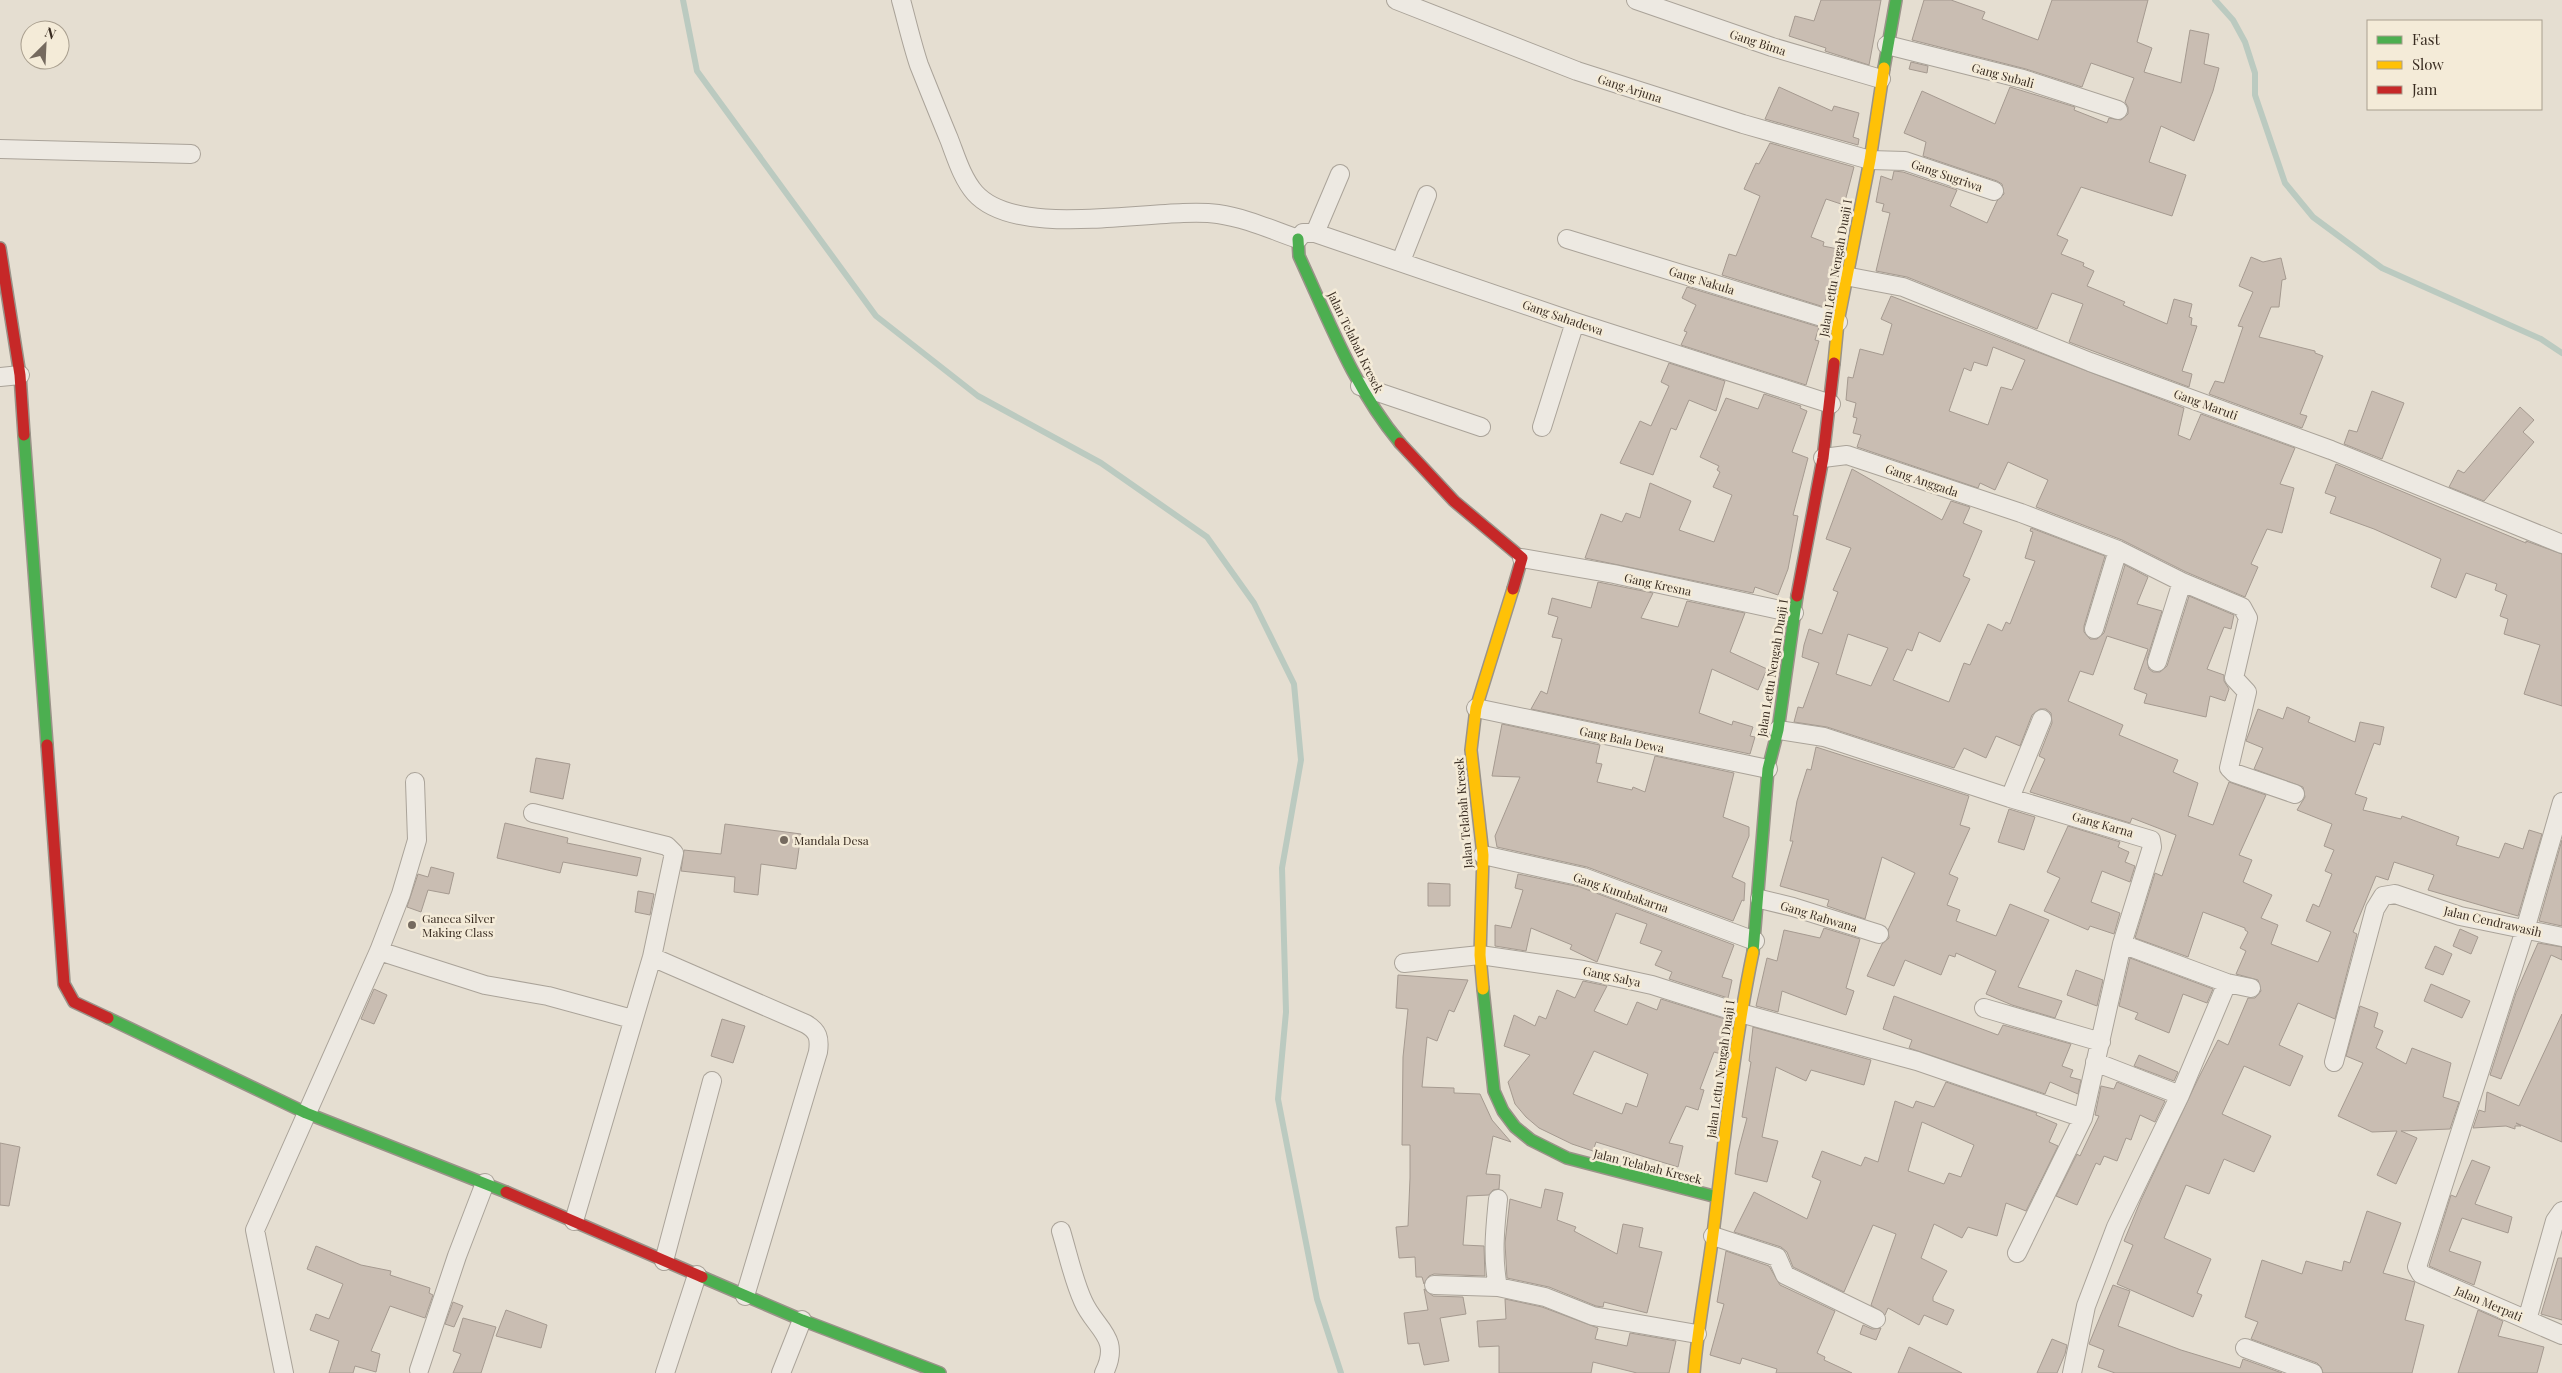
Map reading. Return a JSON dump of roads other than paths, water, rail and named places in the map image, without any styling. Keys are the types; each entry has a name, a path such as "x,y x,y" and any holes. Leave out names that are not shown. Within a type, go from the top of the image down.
{"street":[{"path":"901,0 919,64 964,176 975,193 987,204 1017,215 1098,220 1218,214 1242,219 1298,239 1304,233 1315,233 1340,174"},
{"name":"Gang Arjuna","path":"1396,0 1577,71 1743,124 1870,160"},
{"name":"Gang Bima","path":"1636,0 1772,47 1881,78"},
{"name":"Jalan Lettu Nengah Duaji I","path":"1694,1373 1697,1334 1713,1236 1740,1013 1755,941 1760,899 1768,769 1778,730 1794,613 1823,458 1845,276 1870,160 1881,78 1896,0"},
{"name":"Gang Subali","path":"1887,45 2023,79 2118,110"},
{"path":"0,149 191,154"},
{"name":"Gang Sugriwa","path":"1870,160 1905,160 1994,191"},
{"path":"1401,261 1428,195"},
{"name":"Gang Sahadewa","path":"1315,233 1575,322 1831,404"},
{"name":"Jalan Telabah Kresek","path":"1298,239 1299,256 1360,386 1380,417 1408,454 1458,506 1522,558 1476,708 1471,750 1483,855 1480,956 1494,1091 1506,1117 1522,1132 1564,1159 1717,1197"},
{"name":"Gang Nakula","path":"1567,239 1838,322"},
{"path":"0,248 20,375 64,984 74,1002 83,1008 306,1113 485,1183 802,1320 940,1373"},
{"name":"Gang Maruti","path":"1845,276 1903,287 2090,362 2332,450 2562,544"},
{"path":"1542,427 1575,322"},
{"path":"0,377 20,375"},
{"path":"1360,386 1481,427"},
{"name":"Gang Anggada","path":"1823,458 1847,455 2021,513 2118,550 2182,582 2242,607 2247,614 2234,678 2247,692 2229,768 2234,773 2295,794"},
{"path":"2094,629 2118,550"},
{"name":"Gang Kresna","path":"1522,558 1614,574 1794,613"},
{"path":"2158,662 2182,582"},
{"name":"Gang Bala Dewa","path":"1476,708 1768,769"},
{"path":"2010,798 2042,719"},
{"name":"Gang Karna","path":"1778,730 1824,737 2010,798 2151,840 2152,847 2122,944 2083,1118 2017,1253"},
{"path":"284,1373 255,1230 379,951 401,894 417,840 415,782"},
{"path":"2525,930 2562,802"},
{"path":"533,813 667,846 672,849 674,861 652,957 632,1019 574,1221"},
{"name":"Gang Kumbakarna","path":"1483,855 1583,877 1755,941"},
{"name":"Jalan Cendrawasih","path":"2334,1062 2375,909 2383,896 2395,894 2460,916 2562,937"},
{"name":"Gang Rahwana","path":"1760,899 1793,906 1879,934"},
{"name":"Jalan Merpati","path":"2525,930 2418,1270 2421,1274 2562,1335"},
{"path":"2122,944 2227,983 2251,988"},
{"path":"379,951 485,985 548,996 632,1019"},
{"name":"Gang Salya","path":"1404,963 1480,956 1583,970 1652,984 1740,1013 1917,1061 2083,1118"},
{"path":"652,957 806,1024 814,1029 818,1036 818,1052 745,1296"},
{"path":"2072,1373 2086,1306 2116,1227 2180,1095 2227,983"},
{"path":"1984,1008 2101,1042"},
{"path":"2096,1062 2180,1095"},
{"path":"664,1261 712,1081"},
{"path":"419,1370 457,1256 485,1183"},
{"path":"1498,1199 1493,1250 1498,1287"},
{"path":"2527,1320 2555,1221 2562,1211"},
{"path":"1061,1231 1083,1302 1107,1335 1110,1349 1104,1373"},
{"path":"1713,1236 1777,1257 1785,1275 1876,1319"},
{"path":"665,1373 697,1275"},
{"path":"1434,1285 1498,1287 1544,1298 1593,1316 1697,1334"},
{"path":"781,1373 802,1320"},
{"path":"2246,1348 2313,1373"}],"waterway":[{"path":"683,0 697,71 876,316 978,396 1101,463 1207,537 1254,603 1294,684 1301,760 1282,868 1286,1012 1278,1099 1317,1299 1341,1373"},
{"path":"2215,0 2233,20 2245,42 2255,73 2255,95 2285,183 2313,217 2382,268 2541,339 2562,353"}],"place":[{"name":"Mandala Desa","path":"784,840"},
{"name":"Ganeca Silver Making Class","path":"412,925"}]}
